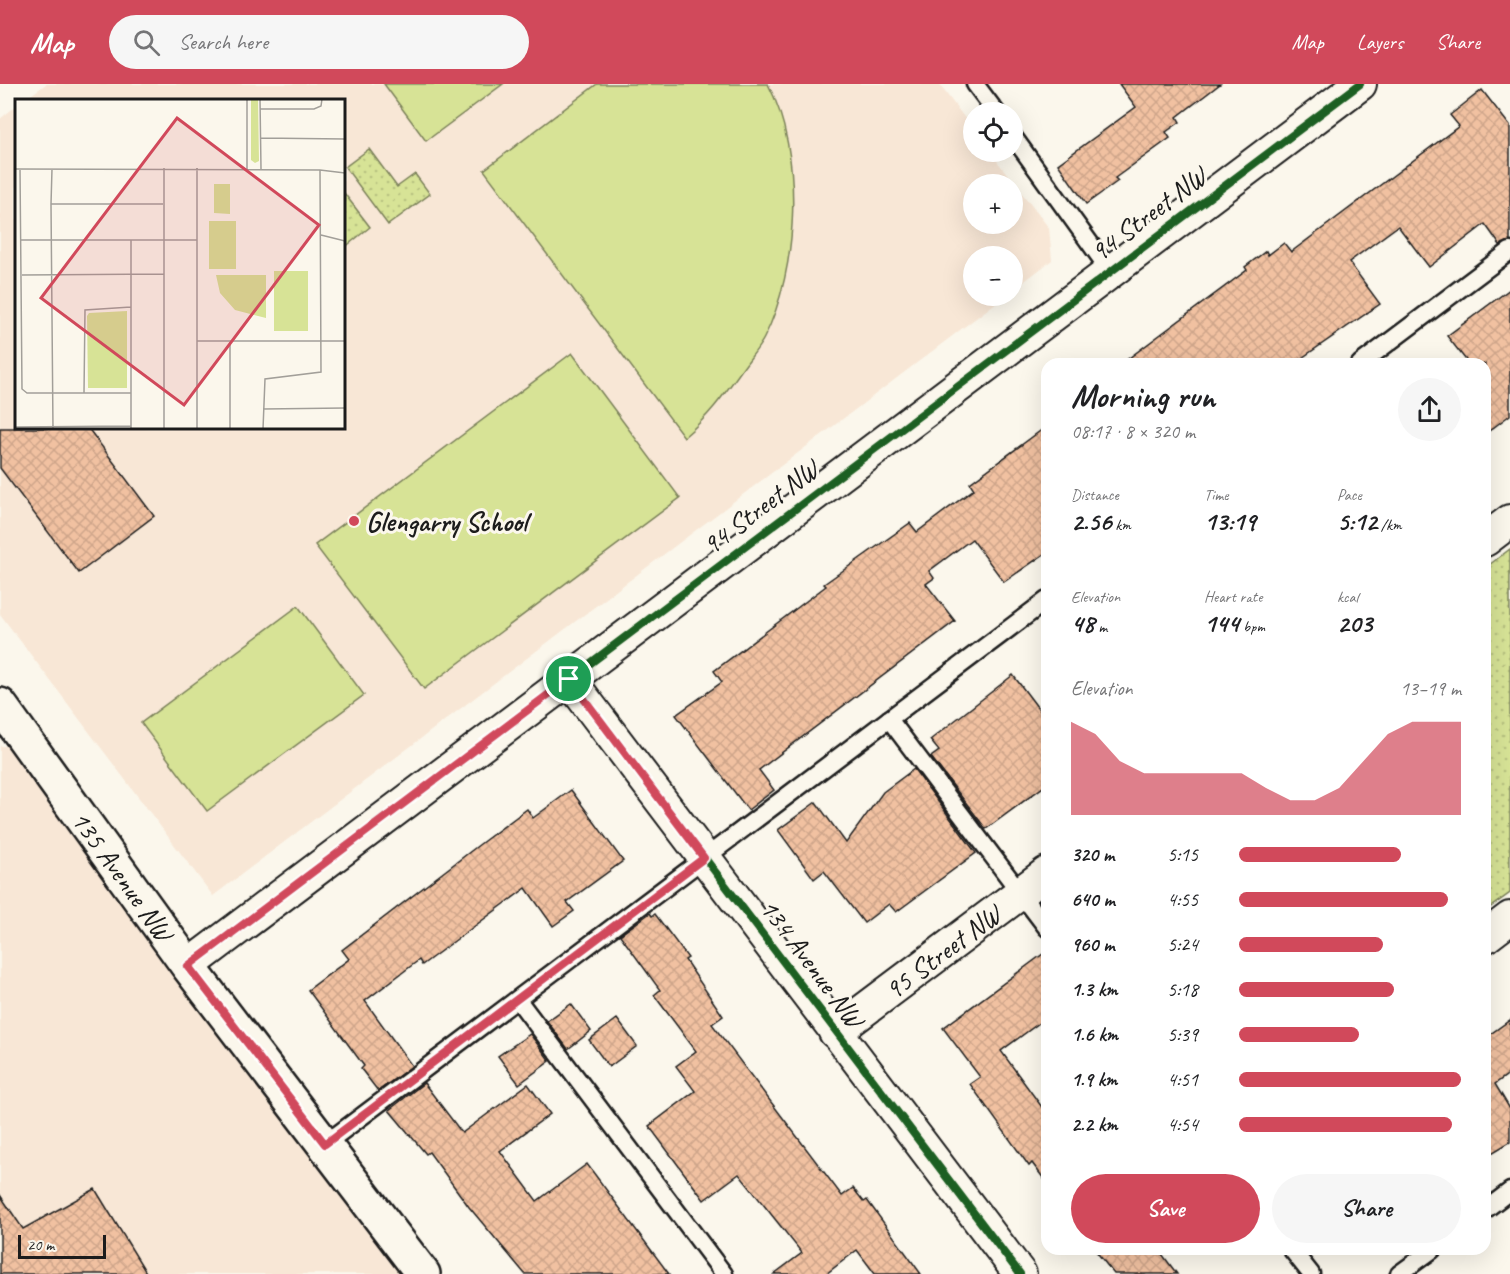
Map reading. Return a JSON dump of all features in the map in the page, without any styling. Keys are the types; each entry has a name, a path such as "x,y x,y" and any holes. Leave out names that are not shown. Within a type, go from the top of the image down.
{"street":[{"name":"94 Street NW","path":"188,966 1360,84"},
{"path":"1491,535 1510,521"},
{"name":"134 Avenue NW","path":"569,679 1020,1274"},
{"name":"135 Avenue NW","path":"0,705 188,966 423,1274"},
{"name":"95 Street NW","path":"835,1032 1041,878"},
{"path":"1491,932 1510,918"}],"lane":[{"path":"982,86 991,102"},
{"path":"1023,150 1110,271"},
{"path":"1368,358 1510,251"},
{"path":"325,1144 1041,605"},
{"path":"889,719 1041,920"},
{"path":"518,1000 724,1274"},
{"path":"1491,1205 1510,1191"},
{"path":"1296,1255 1311,1274"},
{"path":"1399,1274 1425,1255"}],"shaded area":[{"name":"Glengarry School","path":"46,84 939,84 963,116 963,162 998,162 1007,174 963,174 963,234 1023,234 1023,195 1049,228 1052,260 1023,282 1023,246 963,246 963,306 992,306 213,896 0,614 0,119 15,107 15,429 345,429 345,99 25,99"},
{"path":"0,746 10,746 406,1274 0,1274"}],"green space":[{"path":"384,84 503,84 426,141"},
{"path":"597,84 768,84 780,112 792,176 793,211 790,246 776,310 757,349 716,405 684,437 484,170"},
{"path":"369,149 397,187 415,174 430,194 388,225 345,167"},
{"path":"345,194 370,227 345,247"},
{"path":"572,353 680,498 424,689 315,545"},
{"path":"1510,549 1510,893 1491,907 1491,563"},
{"path":"298,606 364,695 207,811 141,723"}],"building":[{"path":"1119,84 1220,84 1177,117 1180,122 1166,132 1170,138 1115,178 1118,181 1086,204 1058,164 1136,107"},
{"path":"1482,90 1510,126 1510,241 1500,245 1485,224 1429,267 1398,226 1349,262 1380,304 1302,358 1129,358 1247,270 1245,267 1266,251 1268,255 1284,243 1291,252 1459,126 1450,115"},
{"path":"1510,289 1510,415 1491,429 1491,358 1464,358 1447,336"},
{"path":"0,428 89,429 154,516 79,573 0,468"},
{"path":"1041,430 1041,556 1004,582 972,539 929,571 934,578 926,584 955,621 759,770 774,790 748,810 676,715 722,682 714,671 826,586 824,584 910,523 917,532 974,489 970,483"},
{"path":"1013,675 1041,712 1041,788 986,829 931,757 939,751 930,740"},
{"path":"914,769 976,853 896,912 889,904 864,923 824,871 814,879 778,830 816,802 846,843 883,792"},
{"path":"571,790 623,861 567,902 574,911 553,926 526,888 422,965 419,960 365,1001 412,1066 378,1091 361,1069 364,1066 308,990 349,959 342,950 484,841 527,809 533,818"},
{"path":"650,913 652,916 655,914 688,958 685,960 723,1016 712,1024 842,1196 853,1188 864,1202 867,1200 921,1274 875,1274 857,1250 826,1274 774,1274 802,1253 739,1174 704,1200 649,1126 695,1091 676,1066 696,1051 654,995 660,990 620,935"},
{"path":"1041,955 1041,1021 1001,1051 1041,1106 1041,1175 1032,1163 1029,1166 970,1084 980,1077 943,1028"},
{"path":"571,1004 591,1031 568,1049 547,1021"},
{"path":"617,1019 637,1046 609,1067 589,1040"},
{"path":"1510,1020 1510,1073 1495,1084 1510,1109 1510,1142 1491,1153 1491,1034"},
{"path":"530,1034 550,1061 519,1084 498,1056"},
{"path":"424,1083 462,1133 528,1084 550,1114 500,1151 537,1201 587,1164 669,1274 525,1274 469,1207 429,1152 426,1154 389,1110"},
{"path":"95,1189 147,1274 0,1274 0,1195 23,1229"},
{"path":"1099,1255 1163,1255 1177,1274 1114,1274"}],"cycle path":[{"path":"188,966 1360,84"},
{"path":"569,679 1020,1274"}],"place":[{"name":"Glengarry School","path":"354,521"}],"route":[{"path":"569,679 704,858 325,1144 188,966 569,679"}]}
